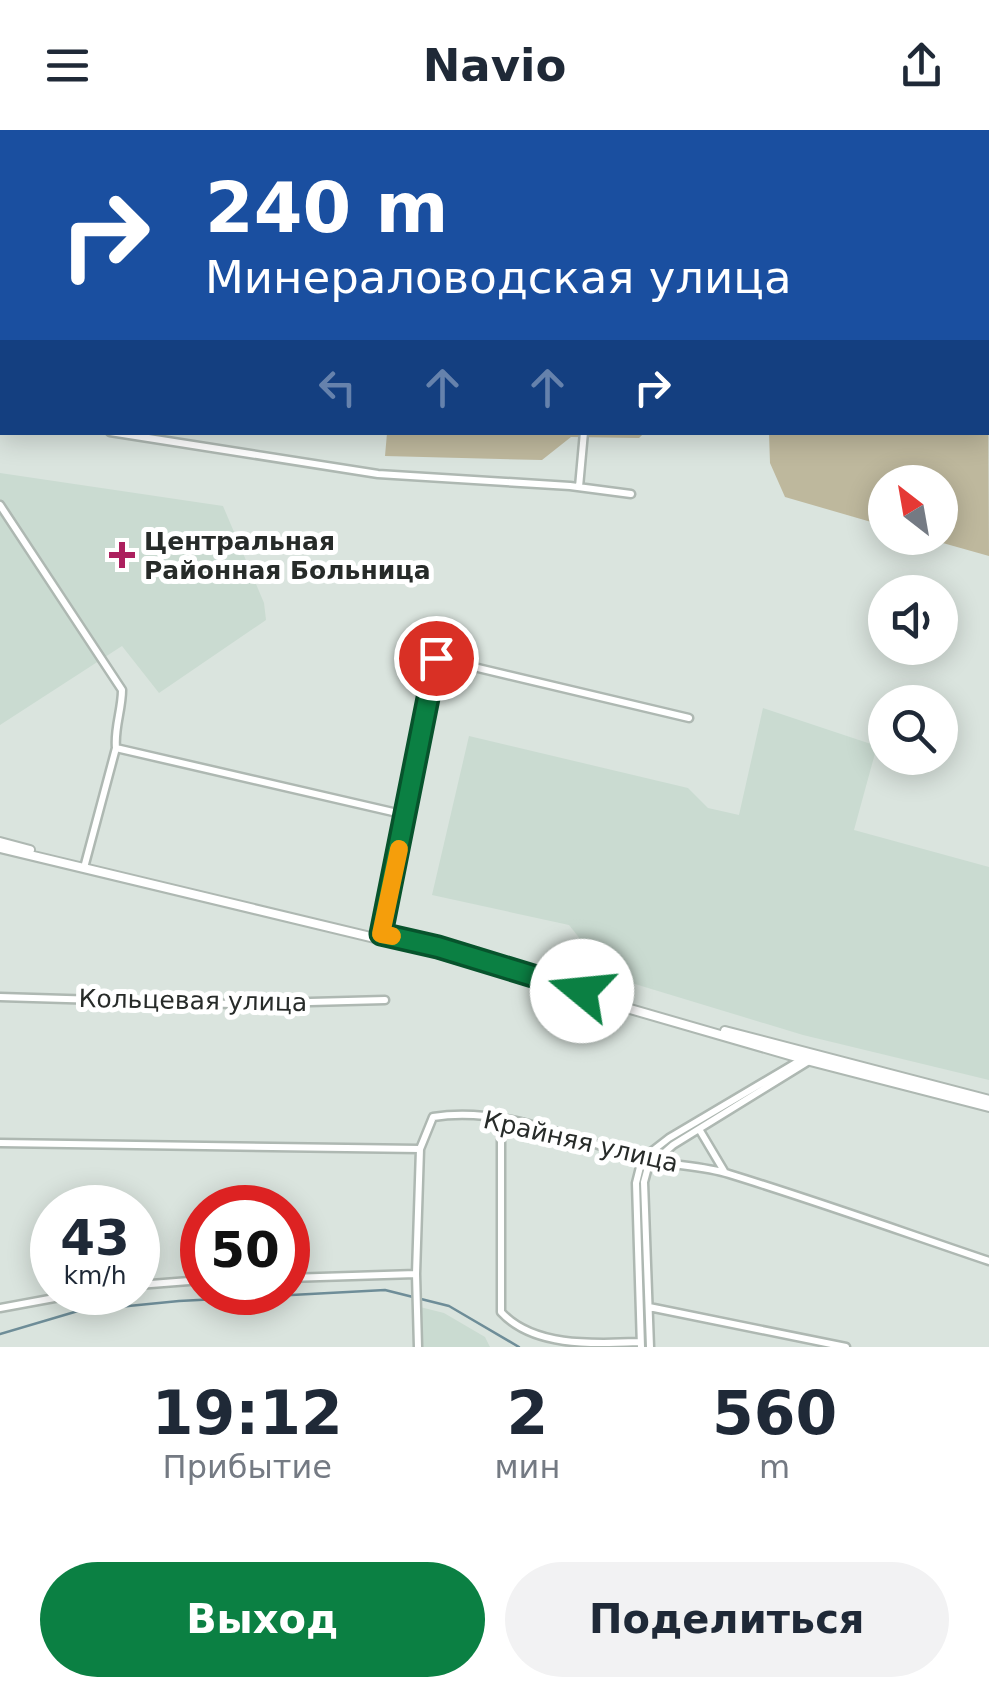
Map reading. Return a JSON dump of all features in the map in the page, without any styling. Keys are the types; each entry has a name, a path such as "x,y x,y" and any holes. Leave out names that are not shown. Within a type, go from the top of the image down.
{"main road":[{"path":"0,845 438,947 809,1058"},
{"path":"0,845 433,952 809,1058 989,1103"}],"street":[{"path":"129,435 378,474 631,494"},
{"path":"579,487 584,435"},
{"path":"0,505 122,690 114,734 116,748 85,864"},
{"path":"381,934 436,658 689,718"},
{"path":"116,748 406,815"},
{"name":"Кольцевая улица","path":"0,998 232,1004 385,1000"},
{"path":"650,1347 644,1182 648,1167 673,1144 809,1058"},
{"path":"502,1118 501,1312 511,1326 535,1341 565,1346 640,1345 636,1183 642,1159 670,1138 809,1058"},
{"name":"Крайняя улица","path":"420,1149 433,1117 454,1114 502,1118 556,1130 642,1159 724,1172 989,1261"},
{"path":"699,1129 724,1172"},
{"path":"0,1144 420,1149 418,1347"},
{"path":"310,1277 416,1274"},
{"path":"0,1308 30,1302"},
{"path":"649,1308 846,1347"}],"shaded area":[{"path":"387,435 642,435 571,437 542,460 385,456"},
{"path":"769,435 988,435 989,556 958,547 958,465 868,465 868,521 785,497 770,463"},
{"name":"Центральная Районная Больница","path":"0,473 223,506 264,603 266,620 159,693 122,646 0,725"},
{"path":"763,708 868,743 869,775 854,830 989,867 989,1080 803,1035 625,981 605,970 569,925 432,895 469,736 688,788 708,808 739,815"},
{"path":"420,1307 444,1313 485,1337 490,1347 421,1347"}],"waterway":[{"path":"0,1334 78,1311 179,1301 385,1290 449,1306 519,1347"}],"slow traffic":[{"path":"392,936 381,934 399,849"}],"place":[{"name":"Центральная Районная Больница","path":"122,555"}],"route":[{"path":"436,658 381,934 438,947 582,991"}]}
